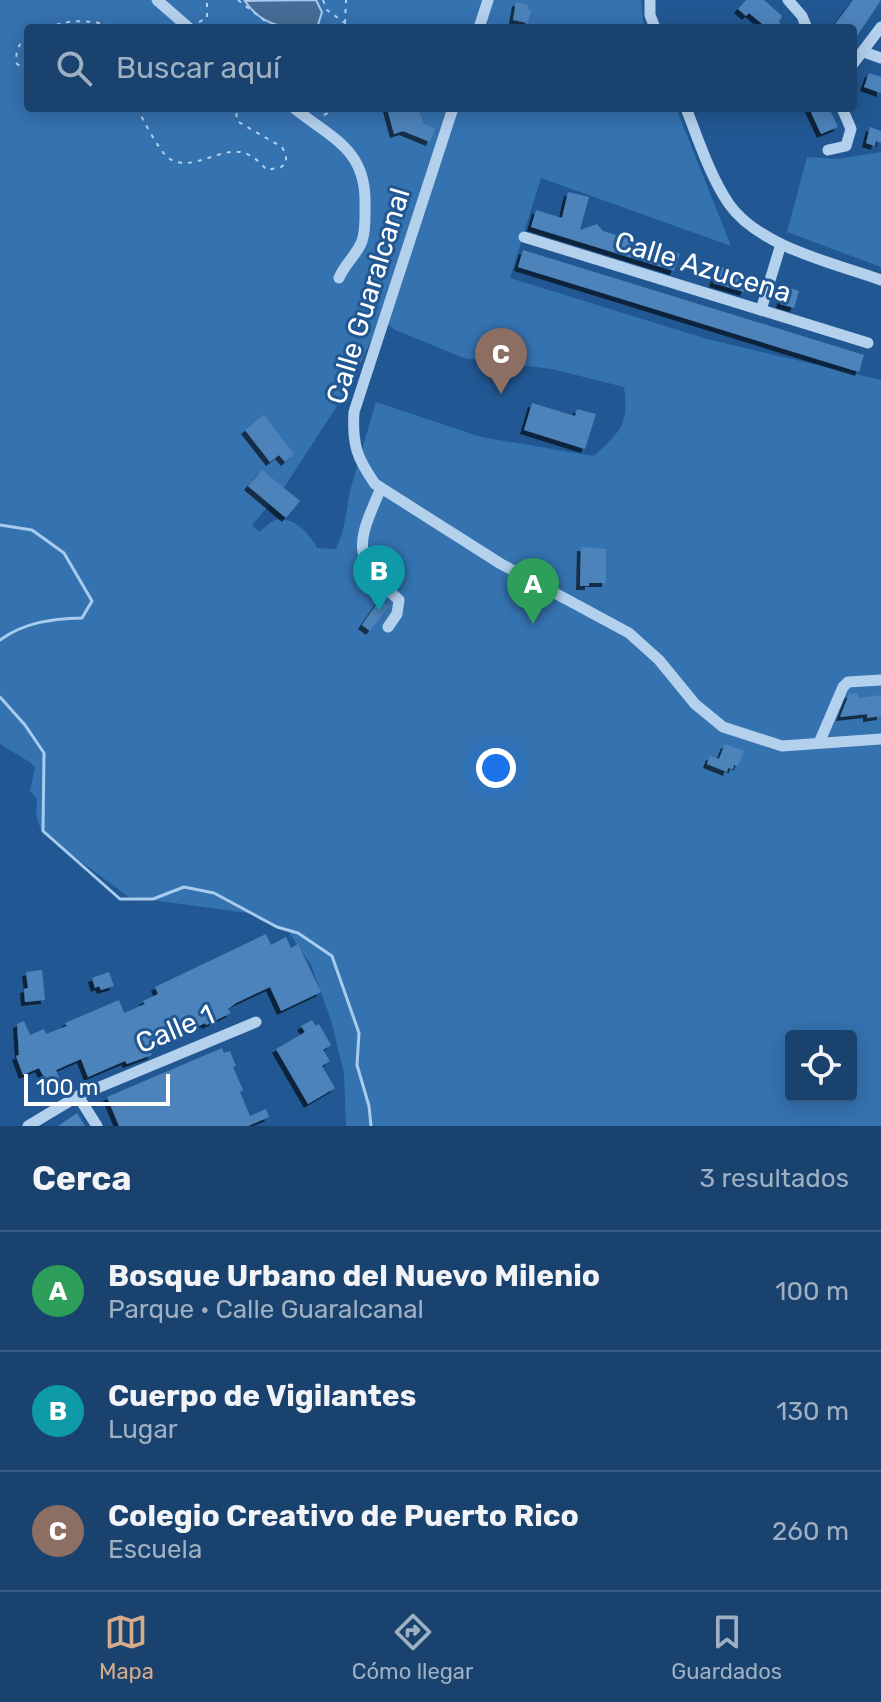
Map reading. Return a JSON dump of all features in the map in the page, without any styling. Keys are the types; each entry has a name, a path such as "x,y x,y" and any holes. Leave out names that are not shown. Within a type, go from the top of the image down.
{"street":[{"path":"157,0 185,24"},
{"path":"480,24 488,0"},
{"path":"650,0 653,24"},
{"path":"788,0 805,24"},
{"path":"857,60 881,27"},
{"path":"864,52 881,58"},
{"path":"299,112 340,141 359,165 365,188 363,240 345,263 339,278"},
{"name":"Calle Guaralcanal","path":"452,112 354,412 354,449 364,468 381,488 501,564 629,633 659,660 695,704 723,727 782,746 881,739"},
{"path":"688,112 729,204 753,227 781,244 881,280"},
{"path":"828,150 846,146 851,129 844,112"},
{"name":"Calle Azucena","path":"524,237 761,310 862,337"},
{"path":"761,310 781,244"},
{"path":"381,488 363,529 362,549 366,563 378,582 399,600 397,614 388,627"},
{"path":"819,743 843,687 848,682 881,680"},
{"name":"Calle 1","path":"28,1126 78,1096 256,1022"},
{"path":"78,1096 97,1126"}],"path":[{"path":"197,24 207,18 207,0"},
{"path":"238,0 269,24"},
{"path":"323,0 327,10 345,23"},
{"path":"345,23 346,0"},
{"path":"64,24 77,21 103,24"},
{"path":"24,40 16,56 17,64 24,68"},
{"path":"139,112 162,151 176,162 192,162 240,151 253,156 267,170 286,163 282,147 237,121 236,112"},
{"path":"311,122 330,112"}],"shaded area":[{"path":"0,0 641,0 644,24 24,24 24,112 678,112 731,246 541,178 510,278 707,339 881,380 881,1126 346,1126 344,1073 331,1020 311,965 288,931 248,913 129,897 42,833 36,815 37,799 30,791 35,768 0,744","holes":["381,319 395,330 464,358 552,369 624,387 624,419 617,433 594,456 481,437 376,402 336,549 317,548 306,532 288,520 275,520 259,532 252,525 285,486 350,386"]},
{"path":"316,0 322,12 318,24 274,24 260,17 245,1"},
{"path":"881,152 881,267 787,232 807,157 838,159"}],"building":[{"path":"746,0 764,0 782,16 781,24 762,24 738,9"},
{"path":"853,0 881,0 857,36 857,24 835,24"},
{"path":"516,2 528,5 527,10 531,10 528,23 513,20"},
{"path":"869,73 881,77 881,93 864,87"},
{"path":"388,112 420,112 424,124 435,128 430,142 403,131 394,134"},
{"path":"811,112 831,112 838,127 821,134"},
{"path":"870,127 881,131 881,143 876,141 875,146 866,143"},
{"path":"568,192 589,197 580,230 597,224 603,231 680,254 674,271 531,227 536,210 562,218"},
{"path":"523,250 864,355 859,372 518,267"},
{"path":"718,266 750,276 744,292 713,283"},
{"path":"785,286 799,291 794,308 780,304"},
{"path":"532,403 575,416 577,409 596,414 585,449 524,430"},
{"path":"264,415 294,454 285,462 279,455 270,462 245,430"},
{"path":"262,470 300,501 286,518 248,486"},
{"path":"581,547 606,549 606,583 580,586"},
{"path":"380,599 389,606 370,631 362,625"},
{"path":"858,693 859,698 881,695 881,716 840,717 849,694"},
{"path":"725,744 744,751 738,766 728,768 727,772 707,764 710,756 719,759"},
{"path":"266,934 271,945 286,937 291,948 298,944 321,992 281,1011 270,987 236,1003 228,1009 231,1013 206,1025 179,1036 174,1028 154,1038 158,1047 150,1051 152,1055 127,1064 125,1061 88,1077 81,1059 56,1070 59,1078 47,1083 39,1068 23,1075 16,1056 19,1055 17,1024 24,1021 30,1035 44,1029 46,1034 119,1000 124,1013 158,994 155,987"},
{"path":"42,970 45,1000 25,1002 24,989 28,988 26,972"},
{"path":"109,972 114,986 101,990 99,986 95,988 92,978"},
{"path":"312,1020 316,1026 319,1024 331,1045 323,1050 330,1061 322,1066 335,1088 308,1104 276,1049 305,1032 301,1026"},
{"path":"222,1048 224,1053 230,1051 243,1090 240,1092 250,1116 266,1109 269,1117 248,1126 119,1126 107,1097"},
{"path":"77,1113 85,1126 58,1126"}],"waterway":[{"path":"0,525 32,530 64,553 92,601 82,618 39,623 19,629 0,640"},
{"path":"0,697 44,753 43,831 120,899 153,899 184,887 214,893 277,927 298,933 332,956 359,1033 357,1065 369,1106 371,1126"}],"place":[{"name":"Colegio Creativo de Puerto Rico","path":"501,394"},
{"name":"Cuerpo de Vigilantes","path":"379,611"},
{"name":"Bosque Urbano del Nuevo Milenio","path":"533,624"}]}
